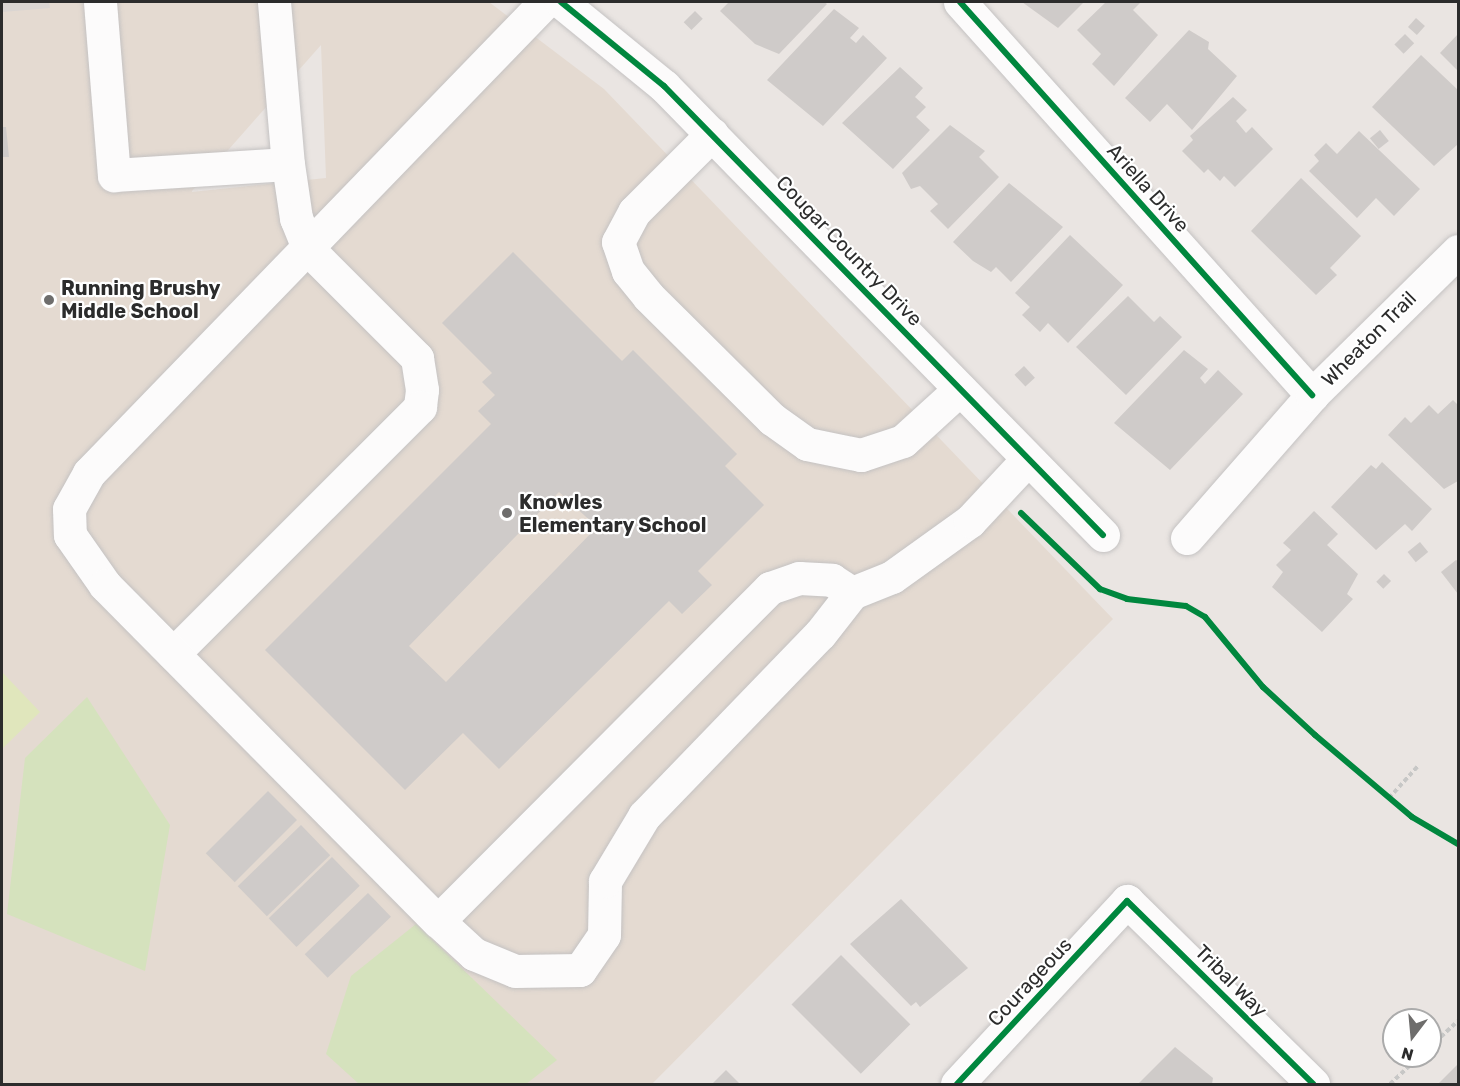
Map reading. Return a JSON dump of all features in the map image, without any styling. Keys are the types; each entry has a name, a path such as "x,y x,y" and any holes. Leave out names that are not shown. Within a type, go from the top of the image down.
{"street":[{"path":"100,2 114,176 288,164"},
{"path":"173,654 420,406 417,358 309,250 296,218 288,164 274,2"},
{"path":"545,2 309,250 89,472 69,509 70,535 80,553 173,654 438,921 474,954 515,971 580,970 604,935 605,881 644,816 820,634 852,593 892,577 970,521 1026,461"},
{"name":"Cougar Country Drive","path":"561,2 621,48 712,134 960,389 1026,461 1103,535"},
{"name":"Ariella Drive","path":"960,2 1312,395"},
{"path":"712,134 634,212 618,242 628,271 648,296 772,418 807,444 861,455 903,441 960,389"},
{"name":"Wheaton Trail","path":"1187,538 1312,395 1458,250"},
{"path":"438,921 770,588 799,578 832,580 852,593"},
{"name":"Courageous","path":"957,1084 1127,901"},
{"name":"Tribal Way","path":"1127,901 1313,1084"}],"path":[{"path":"1022,513 1100,589 1127,599 1186,606 1205,617 1263,687 1389,798 1458,844"},
{"path":"1389,798 1418,766"},
{"path":"1442,1036 1458,1021"},
{"path":"1390,1084 1407,1068"}],"shaded area":[{"name":"Knowles Elementary School","path":"2,2 489,2 604,89 1113,619 652,1084 2,1084","holes":["321,45 326,178 192,192"]},
{"path":"2,2 49,2 50,8 2,12"}],"green space":[{"path":"2,672 40,712 2,749"},
{"path":"87,697 170,825 145,971 7,914 25,758"},
{"path":"416,924 557,1060 526,1084 359,1084 326,1054 351,976"}],"building":[{"path":"729,2 824,2 827,4 779,54 755,44 720,11"},
{"path":"1022,2 1084,2 1058,28"},
{"path":"1106,2 1141,2 1133,10 1158,35 1114,86 1092,64 1101,54 1077,30"},
{"path":"834,9 859,28 850,38 856,43 863,35 887,58 823,126 767,80"},
{"path":"695,11 703,19 691,30 684,22"},
{"path":"1416,18 1425,26 1417,35 1408,27"},
{"path":"1189,30 1209,42 1208,49 1237,76 1192,130 1167,104 1150,122 1125,98"},
{"path":"1405,34 1414,43 1404,54 1394,45"},
{"path":"1458,34 1458,71 1440,53"},
{"path":"1421,55 1458,90 1458,144 1434,166 1372,107"},
{"path":"900,67 923,88 915,97 926,107 916,117 930,130 893,169 842,123"},
{"path":"1233,97 1247,110 1236,121 1246,133 1252,127 1273,149 1235,187 1224,176 1220,181 1208,169 1204,173 1182,151 1193,140 1190,136"},
{"path":"950,125 985,151 979,157 999,177 948,229 930,211 938,204 920,186 911,189 902,173"},
{"path":"2,127 6,127 9,157 2,157"},
{"path":"1380,130 1389,141 1379,149 1370,138"},
{"path":"1359,131 1420,189 1394,216 1376,198 1357,218 1309,171 1319,161 1314,155 1326,143 1337,154"},
{"path":"1301,178 1361,236 1330,268 1337,275 1316,295 1251,231"},
{"path":"1009,183 1063,227 1011,282 996,267 991,272 973,261 953,242"},
{"path":"1070,235 1123,285 1068,343 1048,323 1040,332 1022,315 1030,307 1015,293"},
{"path":"513,252 622,361 633,350 737,454 725,466 764,505 698,571 712,585 682,614 669,601 499,769 463,733 405,790 265,650 491,424 478,411 495,395 482,382 492,373 442,323","holes":["559,492 597,527 446,682 409,646"]},
{"path":"1128,296 1154,322 1160,316 1182,337 1126,395 1076,347"},
{"path":"1184,350 1208,369 1200,378 1205,384 1218,370 1243,394 1170,470 1114,423"},
{"path":"1024,366 1035,378 1025,387 1014,375"},
{"path":"1453,400 1458,405 1458,481 1444,489 1388,435 1405,417 1411,423 1429,405 1438,414"},
{"path":"1382,462 1432,509 1412,531 1405,524 1376,550 1331,507 1371,465 1376,469"},
{"path":"1314,511 1338,534 1327,545 1358,574 1347,594 1353,599 1322,632 1272,587 1283,572 1276,565 1291,550 1283,543"},
{"path":"1420,542 1428,552 1416,562 1408,552"},
{"path":"1456,560 1458,561 1458,594 1441,572"},
{"path":"1384,574 1391,581 1383,589 1376,582"},
{"path":"268,791 297,820 235,882 206,853"},
{"path":"301,825 330,855 267,916 238,886"},
{"path":"332,857 360,886 296,947 269,918"},
{"path":"368,893 391,917 328,978 305,954"},
{"path":"901,899 968,968 920,1007 916,1002 911,1006 850,944"},
{"path":"841,955 910,1024 861,1074 792,1004"},
{"path":"1175,1047 1213,1078 1212,1084 1138,1084"},
{"path":"1458,1064 1458,1084 1438,1084"},
{"path":"726,1070 740,1084 712,1084"}],"cycle path":[{"path":"561,2 664,86 1103,535"},
{"path":"960,2 1312,395"},
{"path":"1021,513 1100,589 1127,599 1186,606 1205,617 1263,687 1315,735 1412,817 1458,844"},
{"path":"957,1084 1127,901 1313,1084"}],"place":[{"name":"Running Brushy Middle School","path":"49,300"},
{"name":"Knowles Elementary School","path":"507,513"}]}
